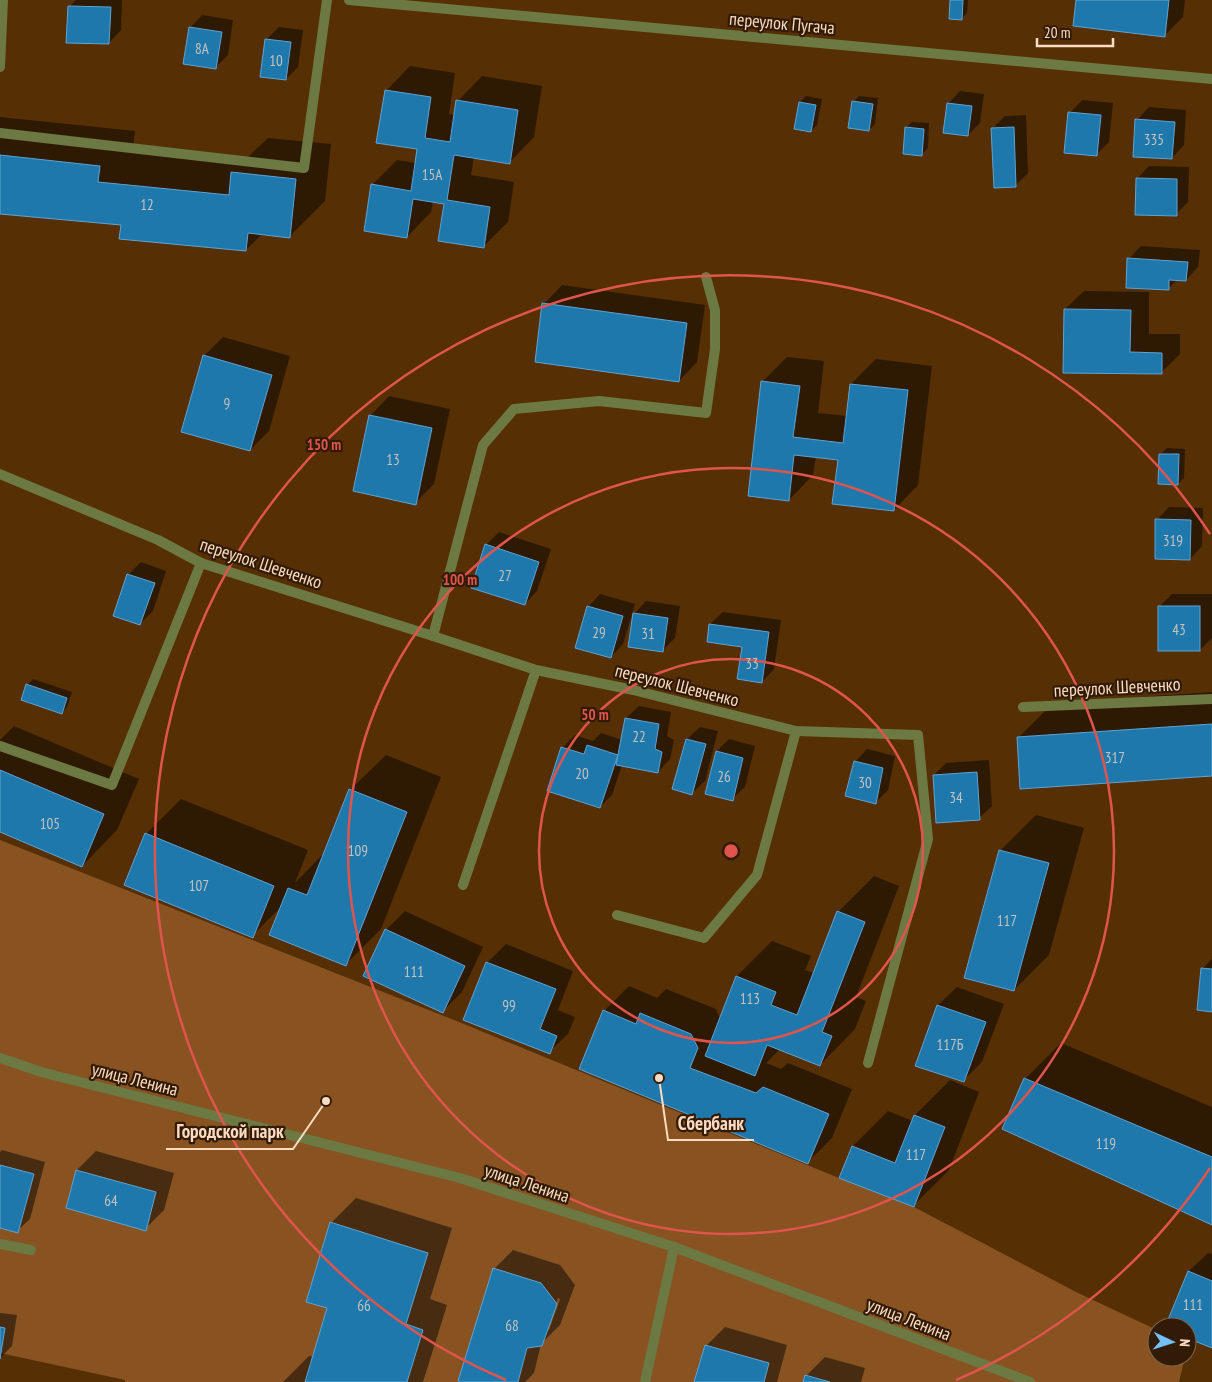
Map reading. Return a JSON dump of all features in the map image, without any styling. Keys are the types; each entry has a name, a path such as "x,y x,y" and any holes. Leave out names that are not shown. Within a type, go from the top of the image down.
{"street":[{"path":"0,67 3,0"},
{"path":"0,132 304,168 327,0"},
{"name":"переулок Пугача","path":"349,0 1212,79"},
{"path":"433,636 484,444 514,409 599,401 706,413 715,349 715,310 706,277"},
{"name":"переулок Шевченко","path":"0,474 158,540 201,564 536,670 633,690 796,731 918,735 928,839 868,1064"},
{"path":"0,746 112,785 201,564"},
{"path":"463,885 536,670"},
{"name":"переулок Шевченко","path":"1023,707 1212,699"},
{"path":"617,915 704,938 757,875 796,731"},
{"name":"улица Ленина","path":"0,1058 41,1072 460,1178 674,1246 1030,1382"},
{"path":"0,1244 32,1250"},
{"path":"645,1382 674,1246"}],"shaded area":[{"path":"0,840 464,1024 914,1207 1078,1293 1147,1325 1147,1367 1183,1367 1179,1382 125,1382 125,1380 0,1353"}],"building":[{"path":"950,0 963,0 962,20 949,19"},
{"path":"1076,0 1169,0 1165,37 1073,26"},
{"path":"68,6 111,7 109,44 66,43"},
{"path":"189,27 222,32 216,69 183,64"},
{"path":"265,39 291,42 286,80 260,77"},
{"path":"385,90 431,97 425,138 450,142 456,100 518,110 510,164 454,155 447,200 490,207 484,248 438,241 444,204 413,199 407,238 364,231 371,184 411,191 417,149 376,143"},
{"path":"852,101 873,104 869,131 848,128"},
{"path":"799,102 816,105 811,132 794,129"},
{"path":"947,103 972,106 968,136 943,133"},
{"path":"1068,112 1101,115 1097,156 1064,153"},
{"path":"1135,119 1175,122 1172,159 1133,157"},
{"path":"905,127 924,129 922,156 903,154"},
{"path":"1014,127 1016,187 994,188 991,128"},
{"path":"0,155 100,166 98,182 229,195 231,172 296,179 290,238 248,233 246,251 119,239 121,225 0,214"},
{"path":"1136,178 1177,179 1177,216 1135,215"},
{"path":"1127,258 1188,262 1186,281 1169,280 1169,290 1126,288"},
{"path":"542,303 687,323 679,382 535,362"},
{"path":"1064,309 1131,310 1130,352 1162,353 1162,374 1063,373"},
{"path":"203,355 272,375 250,451 181,432"},
{"path":"761,381 800,386 793,437 843,443 850,384 908,390 894,511 832,504 838,460 794,455 789,501 748,496"},
{"path":"369,415 432,428 416,505 353,491"},
{"path":"1159,454 1179,454 1178,485 1158,484"},
{"path":"1155,519 1191,520 1190,560 1155,559"},
{"path":"485,544 539,562 525,605 471,588"},
{"path":"127,574 155,583 140,625 113,616"},
{"path":"587,606 623,616 611,658 575,648"},
{"path":"1158,606 1200,606 1200,651 1158,651"},
{"path":"633,613 668,618 663,652 628,647"},
{"path":"709,624 769,632 762,683 737,679 742,647 707,642"},
{"path":"26,684 67,698 62,714 21,700"},
{"path":"625,718 659,724 655,749 662,752 658,773 616,765"},
{"path":"1212,724 1212,776 1020,789 1017,737"},
{"path":"686,739 706,744 692,795 672,789"},
{"path":"587,745 618,755 600,808 547,791 561,747 584,754"},
{"path":"716,751 743,758 733,801 705,794"},
{"path":"854,761 883,768 876,804 845,796"},
{"path":"0,770 104,814 82,867 0,832"},
{"path":"977,772 980,820 936,823 933,775"},
{"path":"349,789 407,812 346,966 269,935 288,888 307,895"},
{"path":"145,833 274,886 253,938 124,885"},
{"path":"999,850 1049,863 1014,991 964,978"},
{"path":"837,911 865,922 822,1032 832,1036 820,1066 767,1045 755,1076 705,1056 736,976 776,992 771,1005 797,1015"},
{"path":"385,929 465,966 443,1013 363,976"},
{"path":"486,962 556,989 540,1029 557,1036 550,1054 463,1020"},
{"path":"1201,968 1212,969 1212,1012 1197,1010"},
{"path":"937,1005 986,1022 964,1082 915,1066"},
{"path":"603,1010 636,1024 640,1013 691,1034 698,1048 690,1068 756,1093 763,1087 829,1114 808,1164 579,1069"},
{"path":"1024,1078 1212,1157 1212,1225 1002,1129"},
{"path":"914,1115 945,1127 914,1207 839,1178 852,1146 895,1163"},
{"path":"0,1165 34,1174 18,1233 0,1228"},
{"path":"76,1170 156,1192 146,1231 66,1208"},
{"path":"330,1222 428,1253 406,1324 423,1330 407,1382 305,1382 327,1308 306,1302"},
{"path":"493,1268 541,1283 557,1304 542,1346 527,1348 518,1382 460,1382 458,1381"},
{"path":"1188,1271 1212,1281 1212,1348 1197,1342 1197,1317 1169,1317"},
{"path":"0,1327 5,1328 0,1359"},
{"path":"705,1345 769,1363 764,1382 694,1382"},
{"path":"805,1375 830,1382 803,1382"}],"place":[{"name":"Сбербанк","path":"659,1078"},
{"name":"Городской парк","path":"326,1101"}]}
